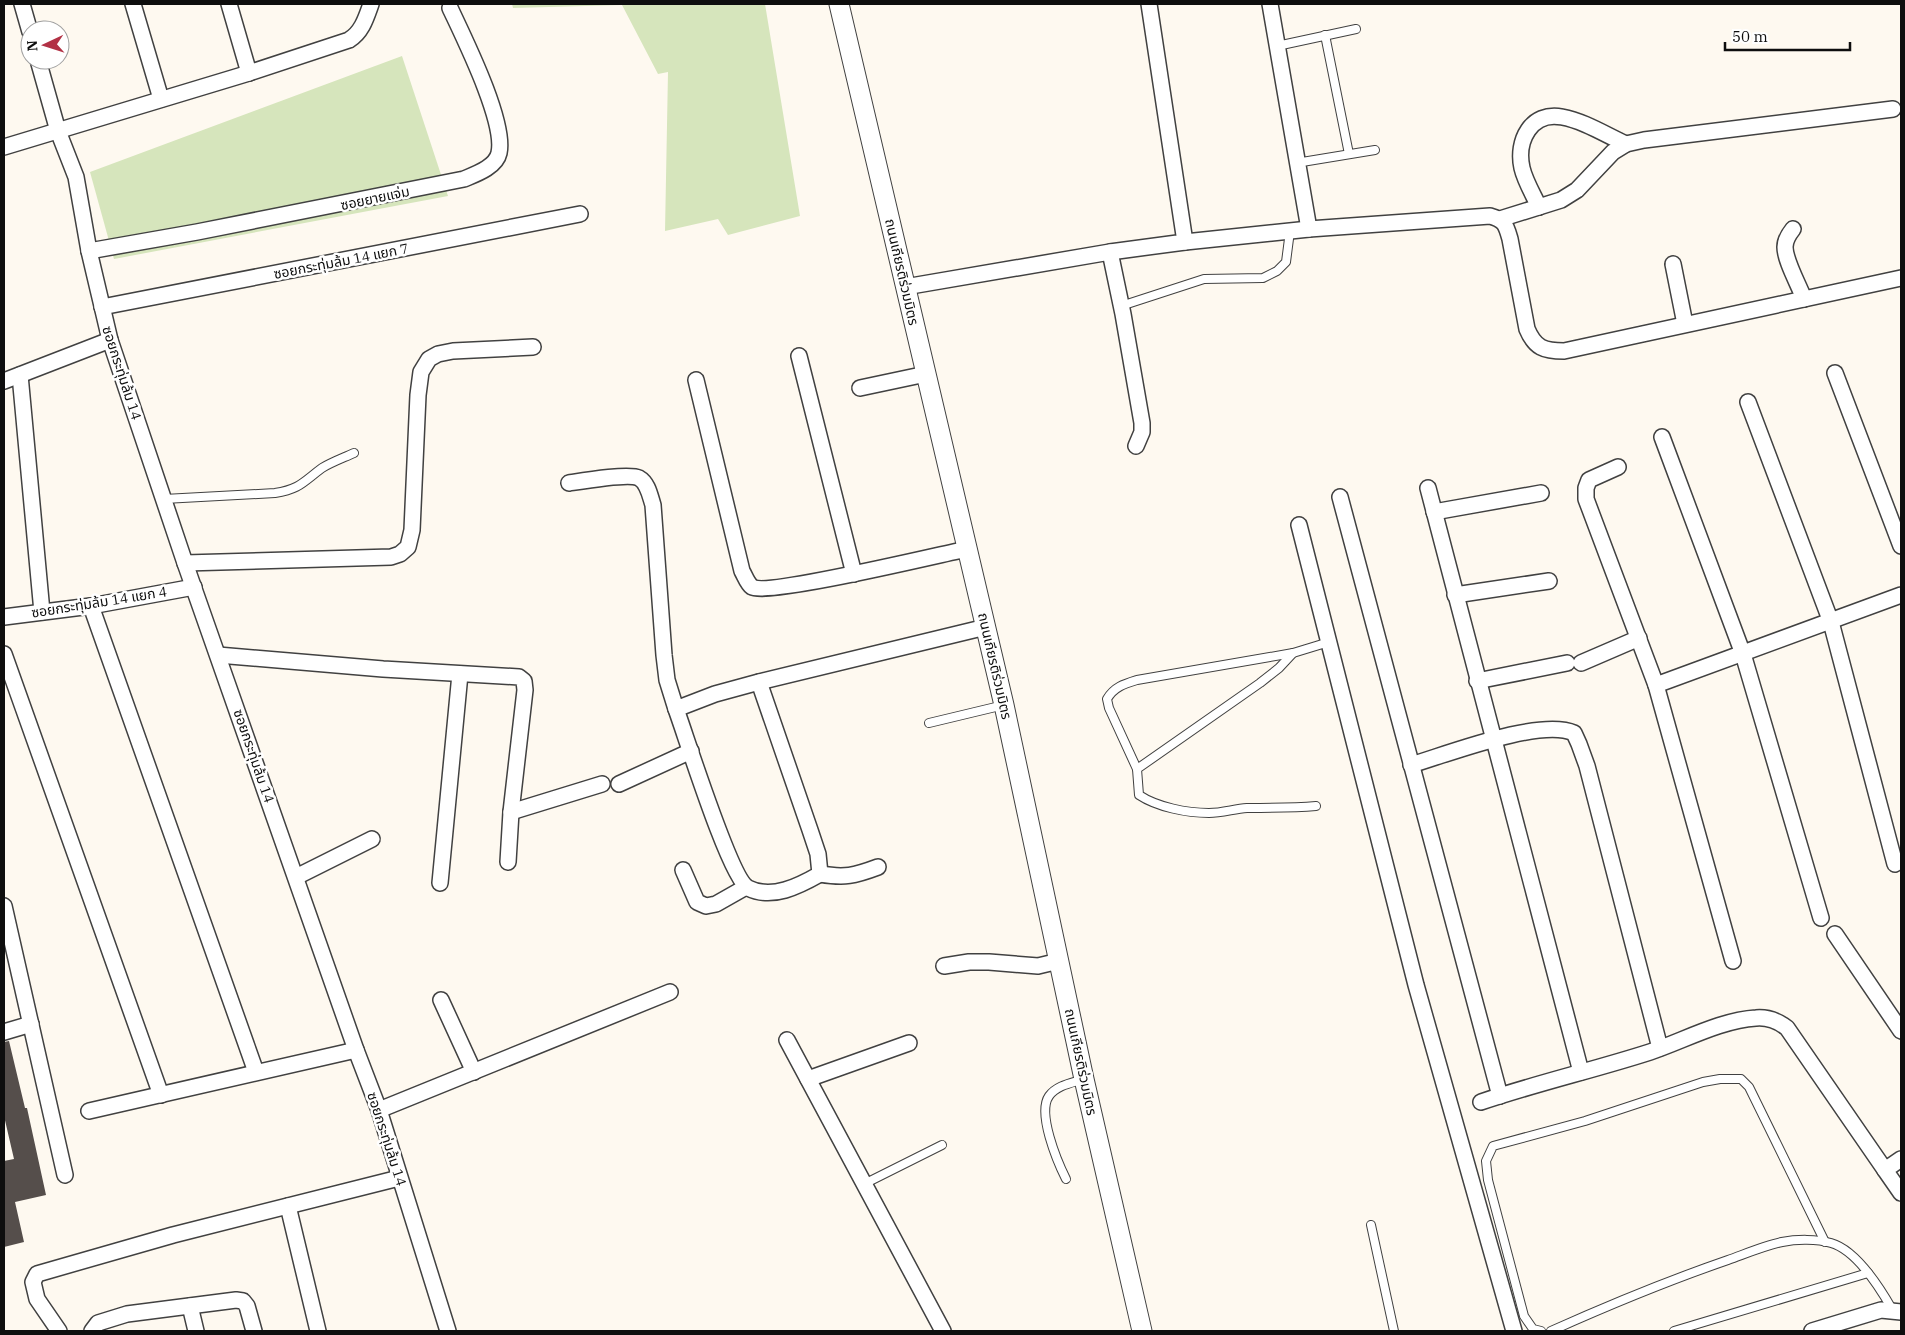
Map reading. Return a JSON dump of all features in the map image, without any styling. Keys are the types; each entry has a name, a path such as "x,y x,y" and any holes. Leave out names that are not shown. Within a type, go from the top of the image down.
{"street":[{"path":"22,4 27,20"},
{"path":"133,4 161,100"},
{"path":"229,4 249,73"},
{"path":"4,147 249,73 349,40 356,36 372,4"},
{"name":"ถนนเกียรติร่วมมิตร","path":"839,4 1004,705 1084,1079 1142,1331"},
{"path":"1149,4 1185,242"},
{"path":"1270,4 1309,230"},
{"name":"ซอยยายแจ่ม","path":"89,251 342,204 464,179 481,172 499,154 496,126 481,76 450,8"},
{"name":"ซอยกระทุ่มล้ม 14","path":"41,70 58,131 76,177 89,251 110,340 194,587 356,1050 379,1110 448,1331"},
{"path":"1500,219 1561,200 1578,190 1613,152 1626,144 1644,140 1893,109"},
{"path":"1539,207 1521,166 1522,147 1526,132 1534,123 1546,116 1561,116 1580,122 1626,144"},
{"name":"ซอยกระทุ่มล้ม 14 แยก 7","path":"102,307 580,214"},
{"path":"905,287 1110,252 1185,242 1290,231 1490,216 1500,219 1506,226 1532,341 1548,351 1564,350 1901,278"},
{"path":"1793,229 1787,237 1785,247 1804,299"},
{"path":"1110,252 1142,423 1142,432 1136,446"},
{"path":"1673,264 1685,324"},
{"path":"4,381 110,340"},
{"path":"186,563 391,557 400,554 408,547 412,530 418,395 422,372 429,359 438,354 453,351 533,347"},
{"path":"799,356 854,574"},
{"path":"1835,373 1901,546"},
{"path":"860,388 926,374"},
{"path":"20,375 42,612"},
{"path":"696,380 742,571 747,581 753,587 764,589 854,574 967,549"},
{"path":"1748,402 1831,622 1895,864"},
{"path":"1662,437 1743,654 1821,918"},
{"path":"1618,467 1590,480 1586,488 1586,499 1656,685 1733,961"},
{"path":"568,482 626,476 639,478 647,487 653,505 664,655 668,680 676,709 719,831 735,871 746,887 761,893 779,892 804,883 820,874 843,877 878,867"},
{"path":"1428,488 1581,1072"},
{"path":"1434,512 1541,493"},
{"path":"1340,497 1500,1096"},
{"path":"1299,525 1416,985 1514,1331"},
{"path":"1455,595 1549,581"},
{"name":"ซอยกระทุ่มล้ม 14 แยก 4","path":"4,617 91,606 194,587"},
{"path":"1656,685 1901,595"},
{"path":"91,606 256,1072"},
{"path":"676,709 715,694 759,682 986,627"},
{"path":"1478,681 1574,663 1639,638"},
{"path":"4,654 161,1095"},
{"path":"218,655 519,677 524,681 525,690 511,812 508,862"},
{"path":"440,882 460,674"},
{"path":"759,682 818,854 820,874"},
{"path":"1411,765 1493,740 1538,730 1556,729 1574,733 1580,744 1598,805 1660,1048"},
{"path":"619,784 691,751"},
{"path":"511,812 602,784"},
{"path":"296,877 372,839"},
{"path":"683,870 697,902 706,906 716,904 746,887"},
{"path":"4,906 65,1175"},
{"path":"1835,934 1901,1030"},
{"path":"944,966 969,962 1038,966 1060,961"},
{"path":"379,1110 670,992"},
{"path":"441,1000 474,1072"},
{"path":"1481,1102 1660,1048 1727,1024 1755,1018 1769,1019 1779,1022 1787,1028 1901,1193"},
{"path":"4,1032 31,1024"},
{"path":"787,1040 943,1331"},
{"path":"808,1079 909,1043"},
{"path":"89,1111 356,1050"},
{"path":"1884,1170 1901,1159"},
{"path":"59,1331 37,1299 33,1282 37,1274 173,1235 399,1178"},
{"path":"288,1206 318,1331"},
{"path":"92,1331 98,1323 127,1314 236,1300 243,1301 247,1306 254,1331"},
{"path":"190,1306 196,1331"},
{"path":"1812,1331 1881,1310 1896,1310"}],"lane":[{"path":"1277,46 1325,34 1356,30"},
{"path":"1325,34 1348,154"},
{"path":"1296,163 1375,150"},
{"path":"1121,306 1204,279 1263,278 1277,271 1286,262 1290,231"},
{"path":"164,499 275,493 292,490 333,462 354,453"},
{"path":"1316,806 1284,809 1245,808 1208,813 1176,809 1151,803 1139,795 1137,769 1109,708 1107,699 1111,692 1122,684 1137,680 1293,653 1329,642"},
{"path":"1137,769 1260,683 1279,668 1293,653"},
{"path":"930,723 1004,705"},
{"path":"1066,1179 1056,1160 1045,1105 1049,1096 1056,1088 1084,1079"},
{"path":"1541,1331 1533,1329 1524,1316 1488,1180 1486,1161 1494,1146 1585,1121 1703,1082 1720,1079 1740,1079 1749,1087 1825,1242"},
{"path":"864,1184 942,1145"},
{"path":"1371,1225 1394,1331"},
{"path":"1551,1331 1626,1298 1697,1270 1782,1242 1815,1240 1833,1243 1850,1255 1868,1273 1896,1310"},
{"path":"1674,1331 1868,1273"}],"green space":[{"path":"512,4 765,4 800,216 728,235 718,219 665,231 668,72 658,74 622,5 513,8"},
{"path":"402,56 448,196 114,259 90,172"}],"building":[{"path":"9,1041 25,1108 27,1108 46,1195 15,1202 24,1242 4,1247 4,1161 14,1159 4,1116 4,1042"}]}
